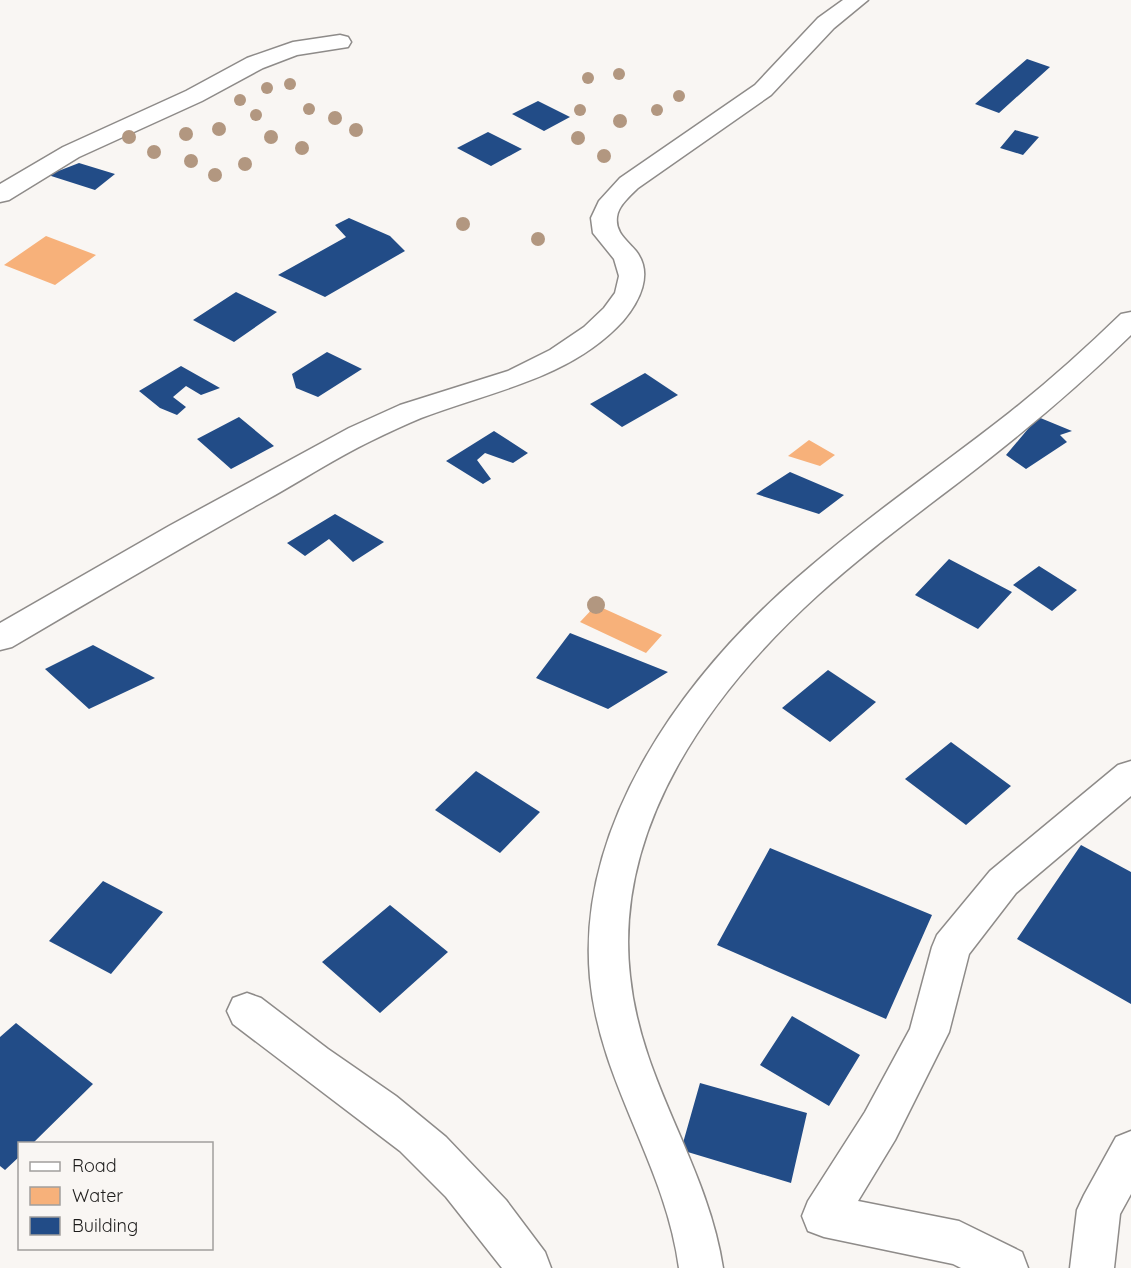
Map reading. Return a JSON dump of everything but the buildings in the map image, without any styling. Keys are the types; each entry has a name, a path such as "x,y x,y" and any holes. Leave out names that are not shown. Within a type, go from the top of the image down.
{"street":[{"path":"0,638 180,534 359,435 410,412 518,377 560,356 594,333 614,314 628,293 632,276 627,257 606,233 604,218 608,206 629,183 763,90 826,22 856,0"},
{"path":"0,195 71,152 194,96 274,54 340,42"},
{"path":"701,1268 685,1198 629,1065 613,1002 608,945 611,893 627,831 654,774 696,709 743,652 786,607 828,569 1063,384 1131,320"},
{"path":"1006,1268 959,1243 824,1216 880,1126 929,1032 951,947 1003,882 1131,775"},
{"path":"247,1011 322,1068 371,1100 416,1138 460,1180 501,1228 529,1268"},
{"path":"1092,1268 1099,1210 1131,1151"}],"water":[{"path":"46,236 96,255 55,285 4,265"},
{"path":"809,440 835,455 820,466 788,456"},
{"path":"596,605 662,635 646,653 580,622"}]}
